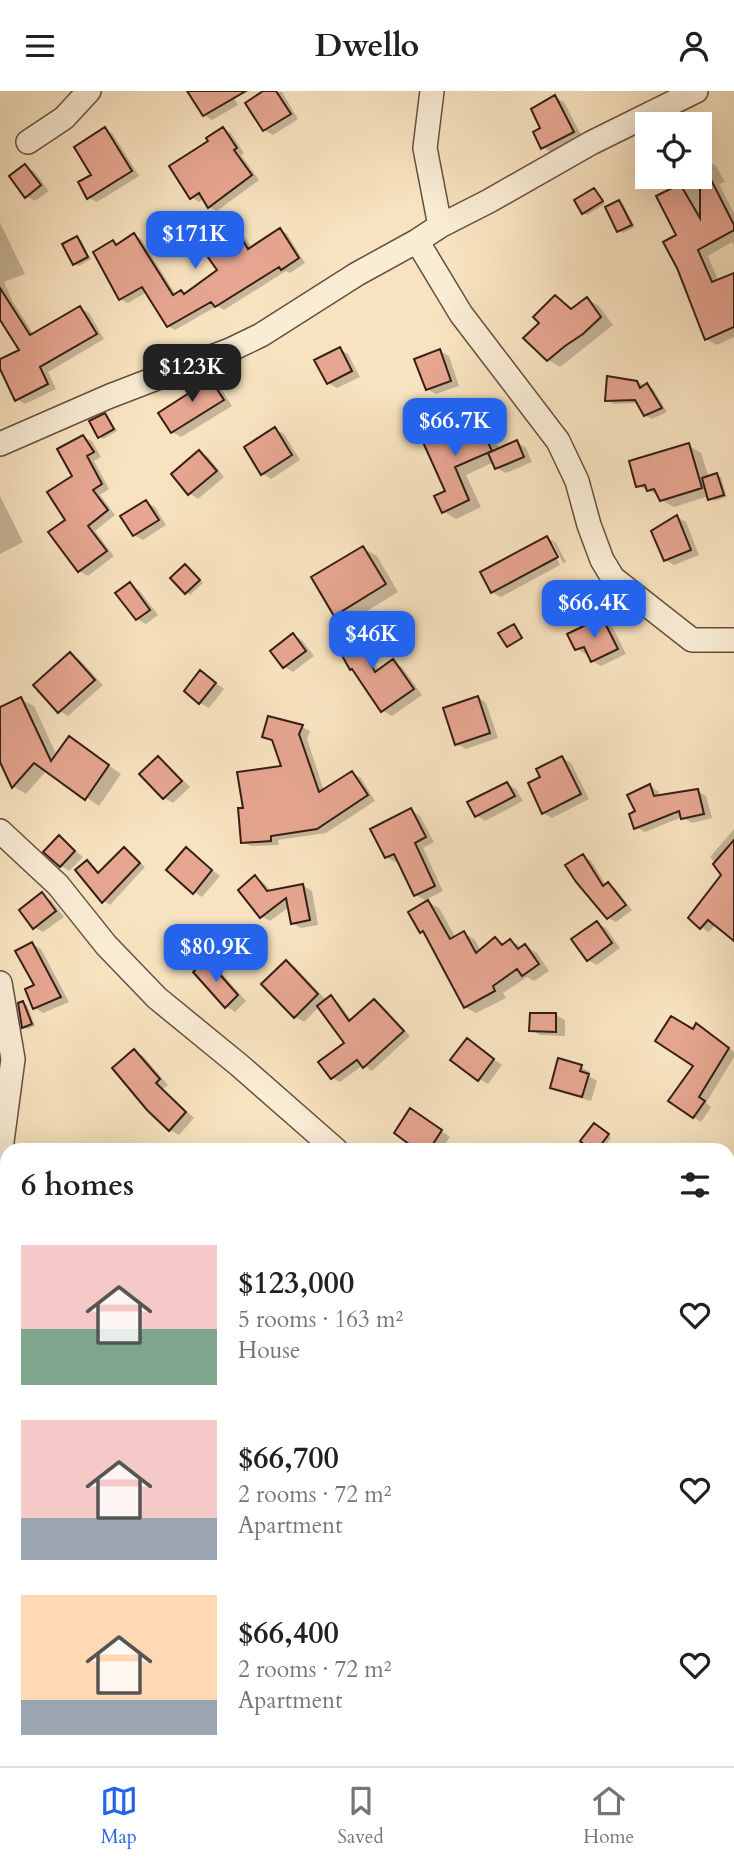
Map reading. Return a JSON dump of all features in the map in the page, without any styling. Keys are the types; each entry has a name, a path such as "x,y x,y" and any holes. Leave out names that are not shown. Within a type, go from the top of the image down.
{"street":[{"path":"28,142 64,118 89,91"},
{"path":"432,91 425,148 440,226"},
{"path":"0,445 110,396 230,350 261,335 357,274 440,226 592,142 696,91"},
{"path":"417,241 461,314 558,441 577,481 602,560 613,578 692,640 734,640"},
{"path":"0,831 58,885 106,945 157,998 328,1143"},
{"path":"0,983 13,1059 2,1143"}],"building":[{"path":"187,91 246,91 203,116"},
{"path":"263,91 276,91 291,114 263,131 245,103"},
{"path":"555,95 574,132 541,149 533,132 540,128 531,109"},
{"path":"105,127 132,171 87,199 78,182 91,175 74,147"},
{"path":"223,127 237,148 234,150 252,175 208,208 199,193 190,199 169,166 208,141 206,138"},
{"path":"25,164 41,185 25,198 9,176"},
{"path":"712,182 734,230 698,250 712,282 734,273 734,327 705,340 677,268 663,242 676,235 656,196 670,189 683,189 700,218 700,189 712,189"},
{"path":"594,188 603,201 582,214 574,200"},
{"path":"619,200 632,225 617,232 605,207"},
{"path":"233,223 248,249 280,228 299,258 281,270 279,267 215,307 211,302 167,327 142,287 119,300 93,252 113,240 116,245 134,233 173,295 181,290 184,294 217,270 200,246"},
{"path":"77,236 88,257 73,265 62,244"},
{"path":"0,288 30,335 80,306 97,334 40,367 48,384 15,401 0,369 0,359 19,350 0,320"},
{"path":"555,295 571,309 587,297 601,317 547,361 523,338 539,323 533,317"},
{"path":"340,347 352,371 327,384 314,360"},
{"path":"440,349 451,381 426,390 414,359"},
{"path":"208,375 224,400 171,433 158,413 189,393 186,388"},
{"path":"607,376 637,381 640,388 647,383 662,408 644,416 635,400 605,401"},
{"path":"105,413 114,429 98,438 89,421"},
{"path":"476,416 492,451 455,467 469,500 442,513 434,496 445,491 422,440"},
{"path":"275,427 292,455 261,475 244,447"},
{"path":"83,435 94,452 87,456 102,484 93,490 108,510 88,526 107,551 78,572 48,532 65,520 47,492 72,476 57,449"},
{"path":"517,440 524,457 495,469 488,453"},
{"path":"689,443 702,488 660,501 654,489 647,491 645,485 636,487 629,461"},
{"path":"199,450 217,471 188,495 171,474"},
{"path":"717,473 724,495 708,500 702,478"},
{"path":"146,500 159,520 133,536 120,516"},
{"path":"677,515 691,550 664,561 651,531"},
{"path":"547,536 558,557 491,593 480,572"},
{"path":"363,546 386,584 334,616 311,577"},
{"path":"185,564 200,580 185,594 170,578"},
{"path":"130,582 150,610 136,620 115,593"},
{"path":"602,617 618,649 591,662 584,647 575,650 567,634"},
{"path":"348,624 375,672 393,659 414,689 381,712 352,669 350,670 330,634"},
{"path":"514,624 522,638 507,647 498,633"},
{"path":"293,633 306,651 283,668 270,651"},
{"path":"70,652 95,680 58,713 33,685"},
{"path":"200,670 216,683 199,704 184,691"},
{"path":"478,696 490,733 455,745 443,708"},
{"path":"21,697 51,761 69,736 109,765 85,800 34,763 12,788 0,762 0,707"},
{"path":"268,716 303,725 299,734 319,792 352,771 368,795 317,829 271,836 271,841 241,843 238,808 243,808 237,772 281,766 272,740 262,737"},
{"path":"158,756 182,781 163,799 139,774"},
{"path":"562,756 581,794 542,814 528,783 540,777 536,769"},
{"path":"507,782 515,796 475,817 467,802"},
{"path":"650,784 654,796 698,789 704,814 681,819 679,811 634,829 629,814 635,811 627,795"},
{"path":"411,808 426,837 415,843 435,886 414,896 394,854 385,858 370,829"},
{"path":"59,835 75,851 60,867 43,852"},
{"path":"734,840 734,941 708,920 700,929 688,918 721,875 713,864"},
{"path":"124,847 140,863 102,903 75,870 87,860 98,873"},
{"path":"186,847 212,870 193,894 166,870"},
{"path":"583,854 603,886 608,882 626,905 607,919 565,865"},
{"path":"255,875 267,891 303,884 310,920 291,924 286,898 260,918 238,890"},
{"path":"42,892 56,911 33,929 19,910"},
{"path":"428,900 450,939 464,931 476,953 495,937 502,945 510,939 518,949 525,944 539,964 522,976 517,969 493,986 495,991 464,1008 423,931 420,933 408,912"},
{"path":"597,921 612,943 587,961 571,939"},
{"path":"32,942 61,997 33,1009 25,989 34,985 15,951"},
{"path":"207,960 238,995 225,1008 193,972"},
{"path":"286,960 318,994 294,1018 261,984"},
{"path":"331,995 349,1021 374,999 404,1031 363,1068 357,1060 331,1079 318,1062 344,1043 317,1006"},
{"path":"23,1001 32,1024 22,1028 18,1003"},
{"path":"530,1013 556,1013 556,1032 529,1031"},
{"path":"671,1016 693,1029 696,1023 729,1048 699,1097 705,1101 693,1118 668,1101 693,1066 655,1041"},
{"path":"467,1038 494,1059 478,1081 450,1060"},
{"path":"134,1049 160,1079 156,1083 186,1112 169,1131 147,1110 112,1068"},
{"path":"558,1058 582,1065 580,1071 589,1074 582,1097 550,1088"},
{"path":"410,1108 442,1130 434,1143 408,1143 394,1133"},
{"path":"594,1123 609,1134 602,1143 580,1141"}]}
